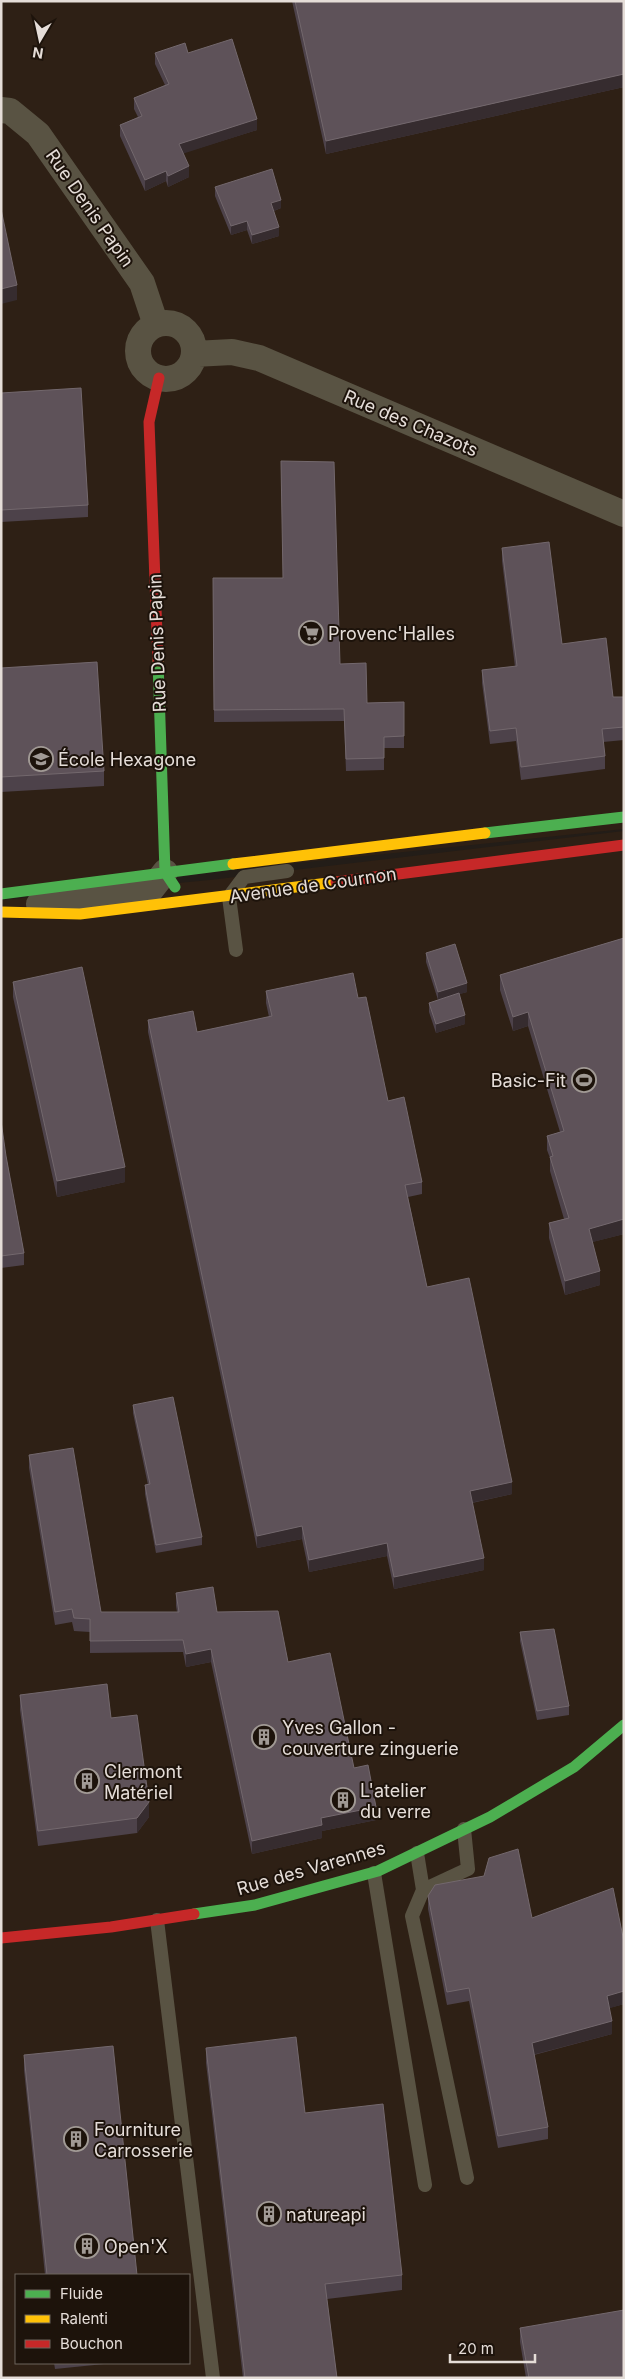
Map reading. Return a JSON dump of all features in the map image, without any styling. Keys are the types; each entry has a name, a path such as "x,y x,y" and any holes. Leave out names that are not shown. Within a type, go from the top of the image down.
{"main road":[{"name":"Rue Denis Papin","path":"159,378 149,422 165,872"},
{"name":"Avenue de Cournon","path":"1,894 349,849 624,817"},
{"name":"Avenue de Cournon","path":"1,912 80,914 229,897 624,845"},
{"path":"165,872 187,902"},
{"name":"Rue des Varennes","path":"1,1938 111,1927 254,1905 374,1873 490,1817 574,1767 624,1725"}],"street":[{"name":"Rue Denis Papin","path":"1,110 10,111 38,134 142,282 156,325"},
{"path":"165,323 183,329 192,340 194,354 192,362 182,374 167,379 159,378 144,369 138,352 143,336 156,325 165,323"},
{"name":"Rue des Chazots","path":"194,354 232,352 259,358 624,514"},
{"path":"1,908 150,891 165,872"}],"lane":[{"path":"236,950 229,897 244,877 334,863 349,849"},
{"path":"1,922 80,914"},
{"path":"423,1890 468,1869 464,1829"},
{"path":"417,1853 423,1890 412,1916 467,2178"},
{"path":"374,1873 424,2185"},
{"path":"157,1920 214,2378"}],"shaded area":[{"path":"1,1 624,1 624,829 1,894"},
{"path":"624,831 624,2378 1,2378 1,900 210,880"}],"building":[{"path":"295,1 624,1 624,74 326,141"},
{"path":"232,39 257,119 179,144 189,166 168,176 166,171 145,180 120,125 142,116 134,98 169,84 155,53 185,43 188,53"},
{"path":"272,169 281,200 271,203 279,227 252,235 247,221 231,226 215,187"},
{"path":"1,209 17,285 1,289"},
{"path":"81,388 88,505 1,510 1,393"},
{"path":"281,461 334,462 340,664 366,663 367,703 404,702 404,736 384,737 384,758 346,759 344,709 214,710 213,578 283,578"},
{"path":"549,542 562,644 606,638 613,697 624,697 624,727 602,729 605,756 521,767 516,728 490,731 482,670 517,666 502,548"},
{"path":"97,662 104,771 1,777 1,668"},
{"name":"Basic-Fit","path":"624,938 624,1219 589,1229 600,1271 565,1281 549,1223 569,1218 550,1157 553,1156 547,1136 564,1131 528,1012 513,1017 500,975"},
{"path":"455,944 467,983 438,992 426,953"},
{"path":"82,967 125,1167 57,1181 13,982"},
{"path":"353,973 358,998 366,997 388,1101 404,1097 422,1182 405,1185 427,1287 469,1278 512,1482 470,1491 484,1558 394,1577 387,1543 309,1560 302,1526 257,1536 148,1020 193,1011 197,1032 272,1016 266,991"},
{"path":"459,993 465,1015 436,1024 429,1003"},
{"path":"1,1121 24,1253 1,1256"},
{"path":"173,1397 202,1537 156,1545 145,1485 150,1484 133,1405"},
{"path":"73,1448 101,1612 179,1612 176,1593 213,1587 217,1612 278,1611 288,1662 330,1653 354,1768 368,1765 376,1807 321,1818 322,1825 252,1841 211,1649 186,1654 183,1640 90,1641 90,1619 74,1618 72,1609 55,1612 29,1455"},
{"path":"554,1629 569,1706 537,1711 520,1632"},
{"name":"Clermont Matériel","path":"107,1684 111,1718 137,1715 149,1802 137,1818 38,1831 20,1695"},
{"path":"518,1849 532,1918 613,1888 624,1942 624,1991 607,1996 612,2021 532,2043 548,2127 498,2136 469,1988 447,1992 428,1896 435,1885 484,1876 489,1858"},
{"name":"natureapi","path":"296,2037 305,2113 383,2104 402,2275 325,2284 337,2378 245,2378 206,2048"},
{"name":"Fourniture Carrosserie","path":"113,2046 137,2274 47,2274 24,2055"},
{"path":"624,2310 624,2378 529,2378 520,2328"}],"traffic: fast":[{"path":"158,661 165,872 175,887"},
{"path":"485,833 624,817"},
{"path":"1,894 233,864"},
{"path":"194,1914 255,1905 378,1871 490,1817 574,1767 624,1725"}],"traffic: slow":[{"path":"233,864 485,833"},
{"path":"1,912 80,914 336,882"}],"traffic: jam":[{"path":"158,661 149,422 159,378"},
{"path":"336,882 624,845"},
{"path":"1,1938 111,1927 194,1914"}],"place":[{"name":"Provenc'Halles","path":"311,633"},
{"name":"École Hexagone","path":"41,759"},
{"name":"Basic-Fit","path":"584,1080"},
{"name":"Yves Gallon - couverture zinguerie","path":"264,1737"},
{"name":"Clermont Matériel","path":"87,1781"},
{"name":"L'atelier du verre","path":"343,1800"},
{"name":"Fourniture Carrosserie","path":"76,2139"},
{"name":"natureapi","path":"269,2214"},
{"name":"Open'X","path":"87,2246"}]}
